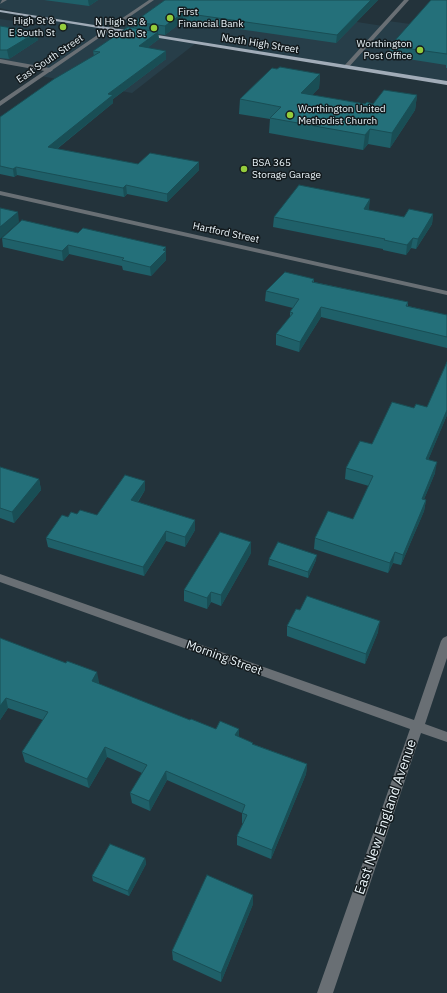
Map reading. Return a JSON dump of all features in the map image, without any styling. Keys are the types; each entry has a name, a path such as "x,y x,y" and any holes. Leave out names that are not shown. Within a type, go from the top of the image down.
{"main road":[{"name":"North High Street","path":"0,12 447,83"}],"street":[{"path":"0,3 5,0"},
{"name":"East South Street","path":"0,104 152,0"},
{"path":"346,67 407,0"},
{"path":"0,61 50,70"},
{"name":"Hartford Street","path":"0,193 447,293"},
{"name":"Morning Street","path":"0,578 447,737"},
{"name":"East New England Avenue","path":"325,993 447,641"}],"shaded area":[{"path":"0,0 213,0 383,26 388,21 447,29 447,83 196,43 132,93 41,76 50,70 0,61 0,19 40,25 49,20 0,8"}],"building":[{"path":"165,0 371,0 337,35 183,13 165,26 134,22"},
{"path":"431,0 447,0 447,54 390,46"},
{"path":"0,26 37,32 7,50 0,50"},
{"path":"128,27 158,32 139,46 166,51 108,94 113,95 48,147 138,164 150,153 199,162 167,194 126,185 123,188 16,167 13,169 0,166 0,117 54,79 100,52 93,51"},
{"path":"280,67 320,74 301,93 365,104 367,102 373,104 384,90 417,95 392,133 370,129 365,135 270,118 281,107 240,99 272,68 277,69"},
{"path":"299,185 370,199 364,209 404,217 409,209 433,214 418,239 413,238 407,245 384,240 385,239 274,217"},
{"path":"0,208 18,212 0,227"},
{"path":"22,220 78,233 83,228 166,247 163,250 166,251 150,267 122,260 124,258 68,245 62,251 2,238"},
{"path":"285,272 314,279 312,282 408,302 406,306 447,315 447,337 321,307 300,342 276,334 293,313 290,312 299,299 266,291"},
{"path":"447,362 447,410 426,459 437,462 422,499 426,500 403,555 395,552 390,563 315,538 328,511 353,519 373,476 346,468 360,441 372,444 392,402 414,408 416,404 427,407"},
{"path":"0,467 39,479 12,512 0,508"},
{"path":"125,475 145,481 131,500 195,520 185,537 166,531 143,567 46,538 62,515 68,517 71,512 77,514 80,510 97,515"},
{"path":"220,532 251,542 221,595 211,592 207,598 184,590"},
{"path":"278,542 317,555 308,572 269,559"},
{"path":"307,596 380,621 366,654 287,626 296,609 300,610"},
{"path":"0,638 66,663 67,661 97,672 92,681 190,720 191,719 216,729 220,721 239,729 235,735 253,743 252,744 307,764 272,850 237,836 247,815 242,813 245,805 166,771 149,801 130,793 147,765 105,747 87,779 22,752 48,712 6,698 0,706"},
{"path":"110,844 145,858 128,891 92,876"},
{"path":"207,875 253,895 221,973 172,951"}],"place":[{"name":"First Financial Bank","path":"170,18"},
{"name":"High St & E South St","path":"63,27"},
{"name":"N High St & W South St","path":"154,28"},
{"name":"Worthington Post Office","path":"420,50"},
{"name":"Worthington United Methodist Church","path":"290,115"},
{"name":"BSA 365 Storage Garage","path":"244,169"}]}
